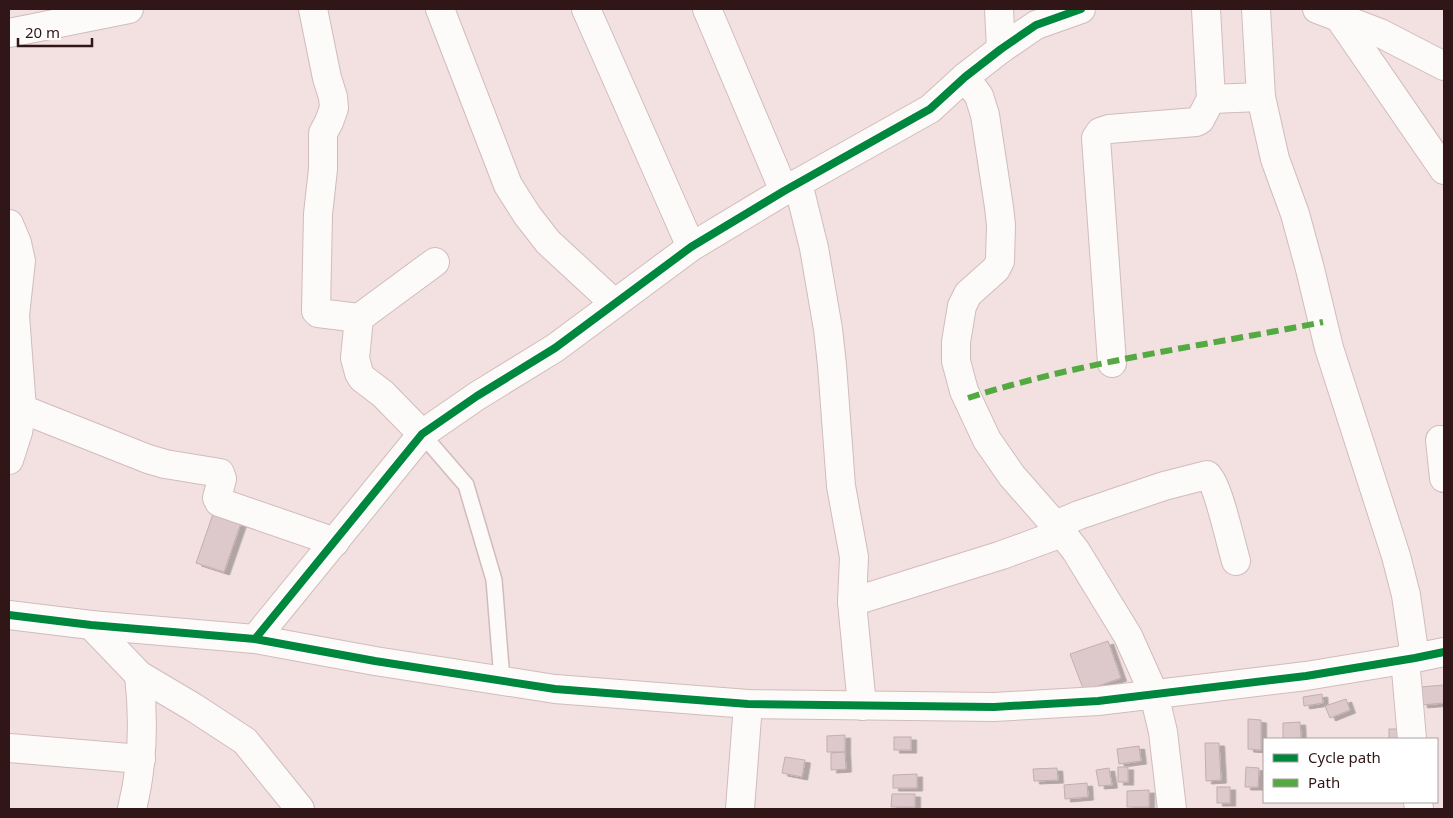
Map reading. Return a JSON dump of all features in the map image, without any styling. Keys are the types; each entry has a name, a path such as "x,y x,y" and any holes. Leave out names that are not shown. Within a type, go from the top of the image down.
{"street":[{"path":"9,33 129,9"},
{"path":"313,9 326,78 333,97 334,108 323,133 323,169 318,214 316,311 318,313 360,318 435,262"},
{"path":"440,9 508,185 527,215 548,242 614,303"},
{"path":"586,9 691,247"},
{"path":"706,9 791,187 814,248 828,329 841,486 854,557 852,602 862,706"},
{"path":"999,9 1001,49"},
{"path":"255,639 422,434 477,396 555,348 691,247 791,187 930,110 965,77 1036,25 1081,9"},
{"path":"1112,363 1096,138 1100,132 1120,128 1196,122 1200,120 1211,99 1206,9"},
{"path":"1256,9 1261,97 1275,160 1295,214 1329,348 1396,556 1406,595 1412,738"},
{"path":"1328,13 1380,33 1444,66"},
{"path":"1328,13 1444,170"},
{"path":"965,77 979,96 985,115 1001,225 1000,261 996,269 968,294 962,306 956,342 956,361 964,391 988,440 1012,476 1076,551 1128,636 1154,694 1180,807"},
{"path":"1211,99 1261,97"},
{"path":"9,224 17,243 20,261 15,315 22,409 18,432 9,460"},
{"path":"360,318 355,358 359,373 422,434"},
{"path":"22,409 148,459 220,473 222,478 217,498 219,502 335,542"},
{"path":"1440,440 1444,478"},
{"path":"852,602 1002,555 1058,529 1080,515 1155,488 1207,475 1211,478 1217,492 1236,561"},
{"path":"9,616 255,639 375,661 555,688 748,704 994,707 1098,701 1306,676 1444,652"},
{"path":"91,625 139,675 244,741 300,809"},
{"path":"132,809 141,759 142,704 139,675"},
{"path":"740,809 748,704"},
{"path":"9,748 141,759"}],"lane":[{"path":"422,434 466,485 494,580 502,680"}],"building":[{"path":"213,514 241,523 224,572 196,563"},
{"path":"1108,641 1121,678 1084,691 1070,654"},
{"path":"1444,685 1444,703 1422,705 1420,687"},
{"path":"1322,694 1323,703 1304,706 1303,697"},
{"path":"1346,699 1350,710 1330,718 1325,706"},
{"path":"1248,719 1261,720 1261,750 1248,749"},
{"path":"1300,722 1301,738 1283,738 1283,723"},
{"path":"1389,729 1408,729 1408,738 1389,738"},
{"path":"845,735 845,752 827,752 827,736"},
{"path":"894,737 911,737 911,750 894,750"},
{"path":"1205,743 1219,743 1221,780 1206,781"},
{"path":"1139,746 1141,761 1119,764 1117,749"},
{"path":"845,752 846,769 831,770 831,753"},
{"path":"785,757 805,760 802,777 782,773"},
{"path":"1118,767 1128,767 1128,782 1118,782"},
{"path":"1246,767 1259,768 1258,787 1245,787"},
{"path":"1057,768 1058,780 1034,781 1033,769"},
{"path":"1109,768 1112,785 1099,786 1096,770"},
{"path":"917,774 917,788 893,788 893,775"},
{"path":"1087,783 1088,797 1065,799 1064,785"},
{"path":"1217,787 1230,787 1230,803 1217,803"},
{"path":"1149,790 1149,807 1127,807 1127,791"},
{"path":"892,794 915,794 915,807 891,807"}],"marked path":[{"path":"968,398 1011,385 1099,364 1323,322"}],"cycle path":[{"path":"255,639 422,434 477,396 555,348 691,247 784,191 930,109 965,77 1036,25 1081,9"},
{"path":"9,615 91,625 255,639 375,661 555,689 748,704 994,707 1098,701 1306,676 1444,652"}]}
